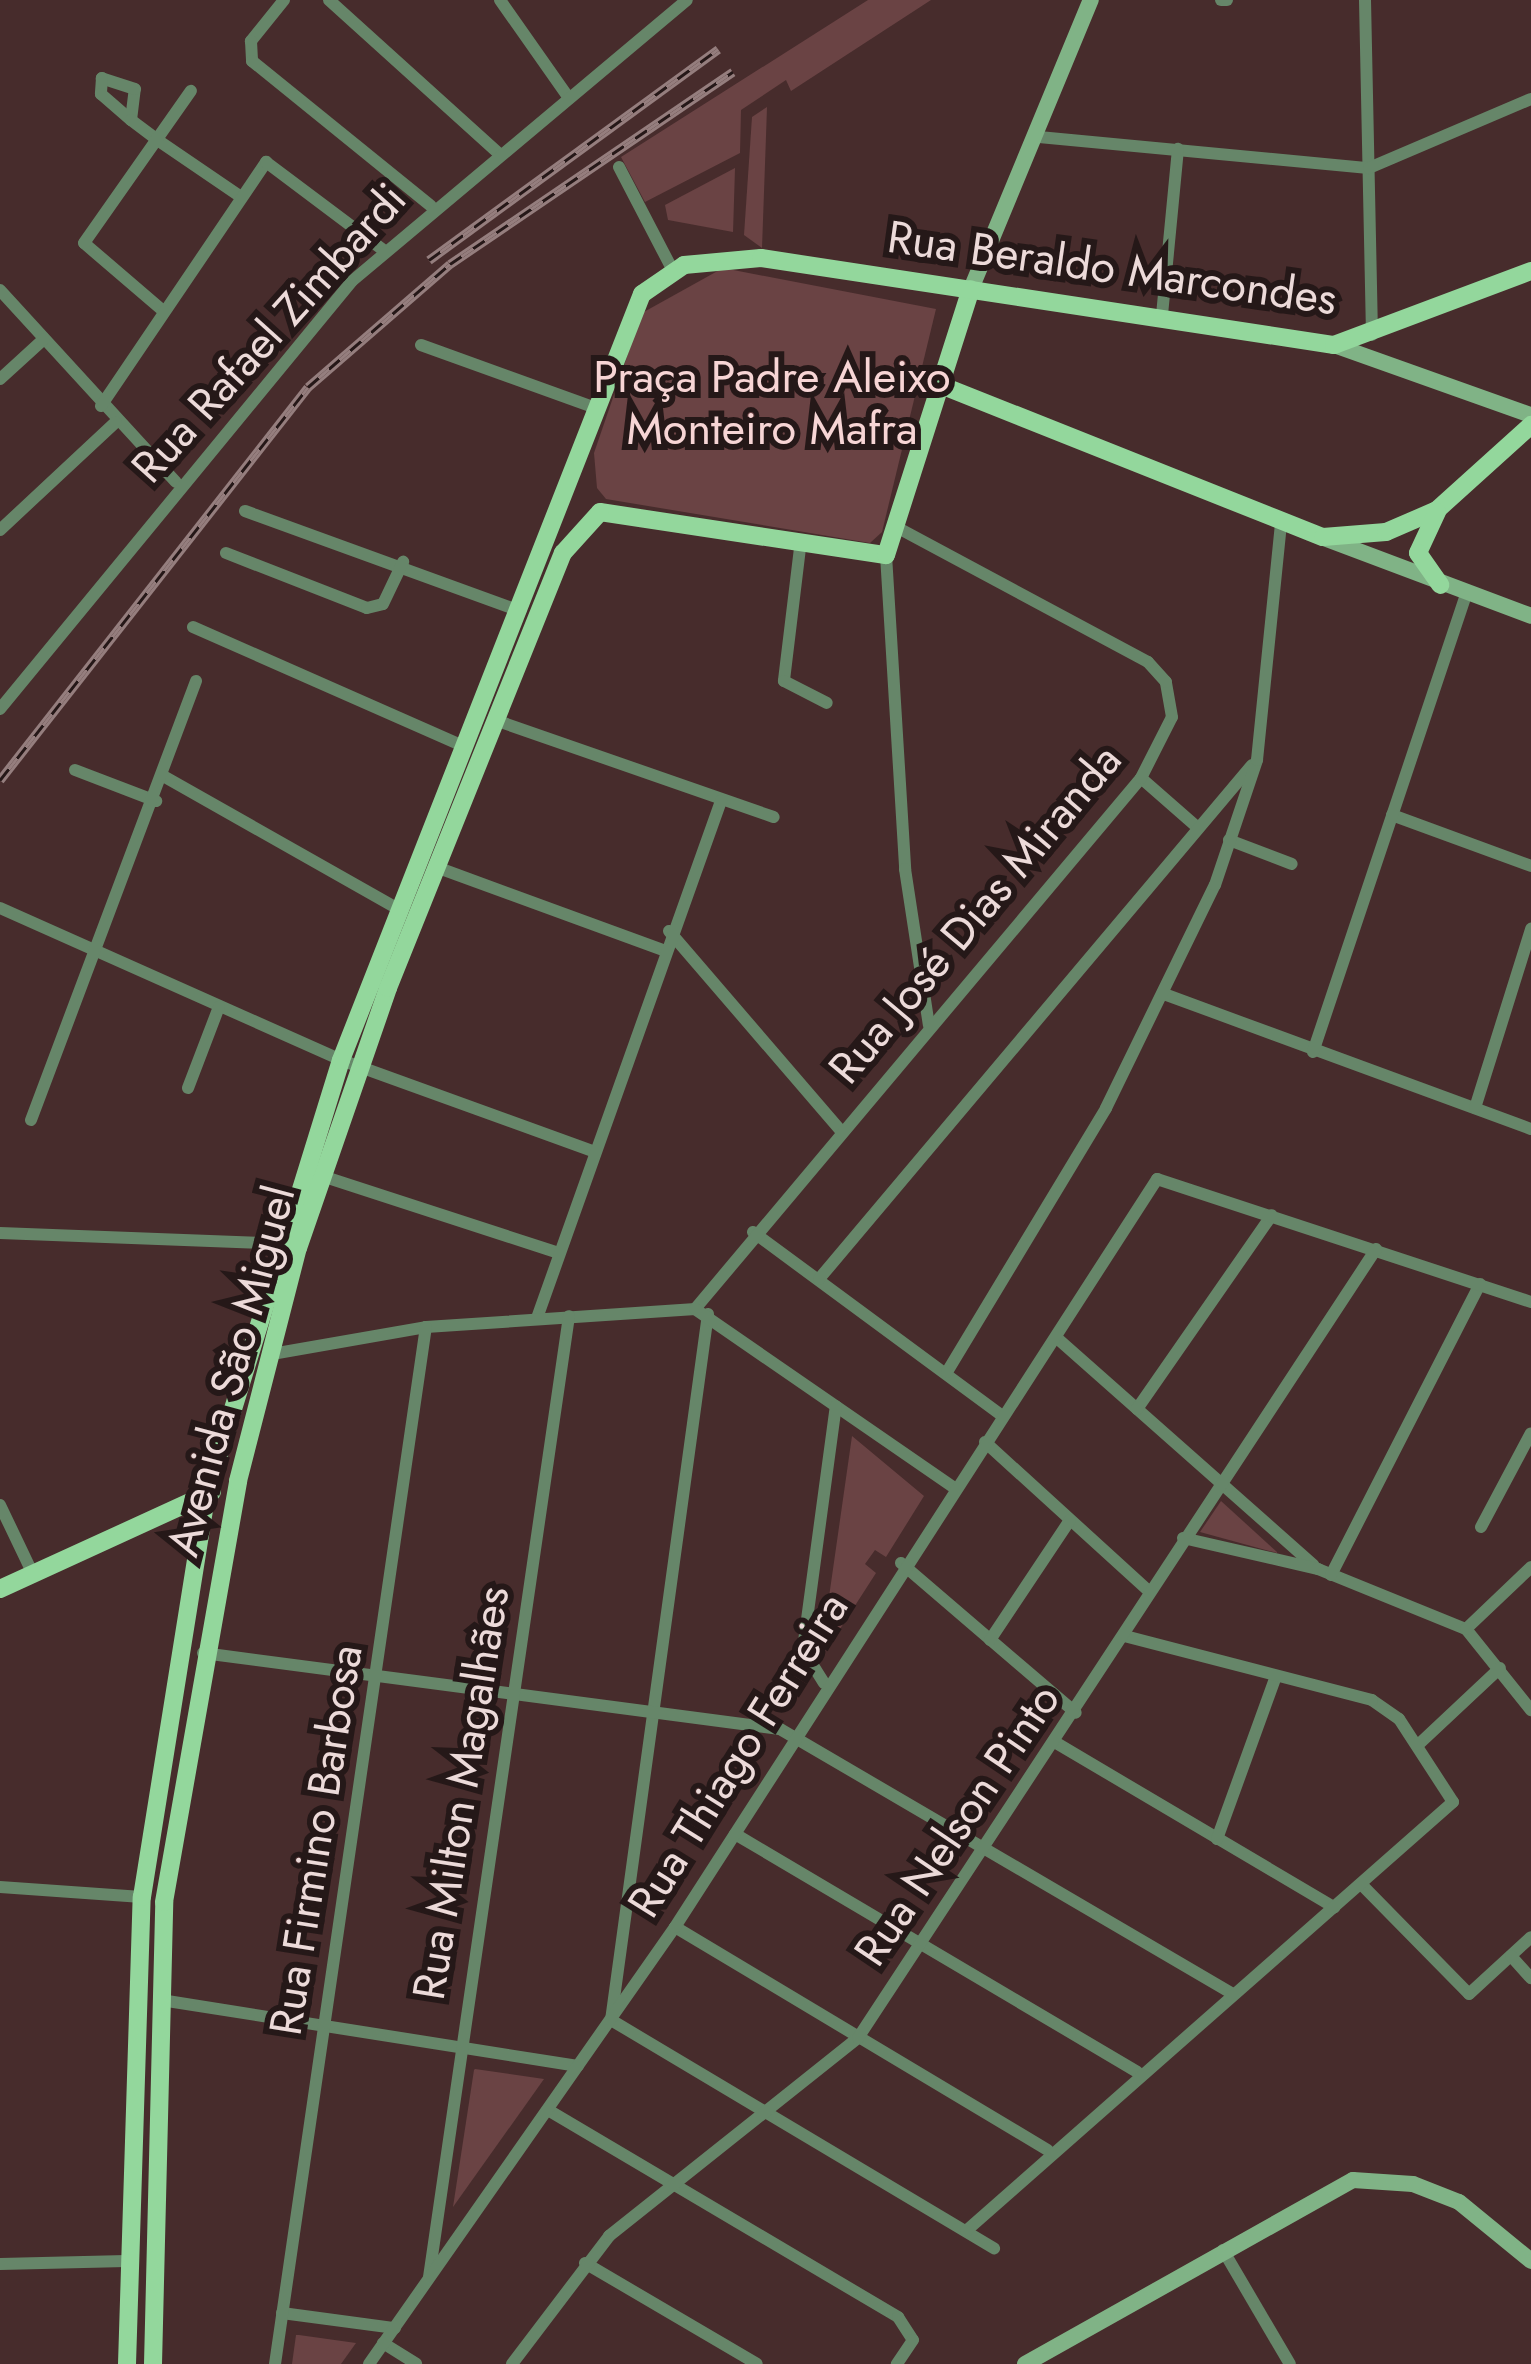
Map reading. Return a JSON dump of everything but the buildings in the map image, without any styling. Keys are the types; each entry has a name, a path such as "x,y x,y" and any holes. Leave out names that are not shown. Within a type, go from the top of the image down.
{"main road":[{"name":"Rua Beraldo Marcondes","path":"672,269 761,258 1162,315 1334,345 1531,272"},
{"name":"Avenida São Miguel","path":"153,2364 161,2000 177,1786 238,1480 298,1247 398,909 583,460 642,294 672,269"},
{"path":"583,460 582,490 600,512 800,548 886,555 970,289"},
{"path":"938,385 1281,525 1323,537 1386,532 1438,510 1531,424"},
{"path":"1438,510 1418,553 1440,585"},
{"name":"Avenida São Miguel","path":"127,2364 126,2261 142,1897 207,1493 277,1241 569,540 600,512"},
{"path":"0,1589 238,1480"}],"street":[{"path":"284,0 248,52 292,100 431,206"},
{"path":"329,0 497,152"},
{"path":"500,0 566,94"},
{"name":"Rua Rafael Zimbardi","path":"0,709 176,482 382,250 566,94 687,0"},
{"path":"970,289 1039,137 1091,0"},
{"path":"1365,0 1372,334"},
{"path":"160,309 84,243 191,91"},
{"path":"1039,137 1369,168 1531,99"},
{"path":"131,119 241,197"},
{"path":"1162,315 1178,149"},
{"path":"101,406 160,309 263,164 275,163 382,250"},
{"path":"619,167 672,269"},
{"path":"0,290 101,406 176,482"},
{"path":"0,379 44,339"},
{"path":"421,345 599,409"},
{"path":"1334,345 1531,415"},
{"path":"0,530 116,422"},
{"path":"244,511 403,562 520,611"},
{"path":"947,1372 1164,994 1229,840 1257,760 1281,525"},
{"name":"Rua José Dias Miranda","path":"702,1311 753,1232 1141,778 1172,717 1160,673 898,528"},
{"path":"1323,537 1531,616"},
{"path":"800,548 784,681 827,703"},
{"path":"226,554 368,608 383,604 403,562"},
{"path":"886,555 904,869 929,1025"},
{"path":"1313,1052 1466,593"},
{"path":"193,627 465,747"},
{"path":"32,1120 102,952 196,682"},
{"path":"494,720 774,817"},
{"path":"819,1279 1257,760"},
{"path":"75,770 156,801"},
{"path":"165,777 398,909"},
{"path":"1141,778 1197,827"},
{"path":"537,1318 669,931 721,801"},
{"path":"1392,815 1531,866"},
{"path":"1229,840 1292,864"},
{"path":"436,867 663,950"},
{"path":"0,908 350,1064 595,1152"},
{"path":"1475,1108 1531,929"},
{"path":"669,931 840,1130"},
{"path":"1164,994 1531,1129"},
{"path":"188,1088 220,1007"},
{"path":"322,1176 559,1253"},
{"name":"Rua Thiago Ferreira","path":"369,2364 675,1927 901,1563 1058,1339 1159,1178 1272,1215"},
{"path":"1137,1409 1272,1215 1531,1302"},
{"path":"753,1232 1003,1417"},
{"path":"0,1233 277,1241 298,1247"},
{"name":"Rua Nelson Pinto","path":"512,2364 585,2263 670,2186 858,2038 1058,1744 1219,1480 1376,1249"},
{"path":"1324,1572 1480,1284"},
{"path":"702,1311 611,2020 994,2248"},
{"path":"272,1354 426,1327 702,1311 952,1486"},
{"name":"Rua Milton Magalhães","path":"428,2281 458,2045 569,1316"},
{"name":"Rua Firmino Barbosa","path":"275,2364 426,1327"},
{"path":"1058,1339 1324,1572"},
{"path":"824,1683 803,1649 836,1406"},
{"path":"1481,1527 1531,1433"},
{"path":"985,1442 1150,1592"},
{"path":"0,1505 32,1572"},
{"path":"989,1640 1070,1520"},
{"path":"1183,1538 1324,1572 1466,1629 1531,1710"},
{"path":"901,1563 1076,1713"},
{"path":"1466,1629 1531,1567"},
{"path":"966,2231 1048,2150 1361,1885 1453,1796 1419,1744 1372,1700 1275,1679 1124,1636"},
{"path":"202,1653 514,1686 793,1735 1233,1994"},
{"path":"1419,1744 1500,1668"},
{"path":"1217,1839 1275,1679"},
{"path":"1058,1744 1334,1907"},
{"path":"735,1834 1137,2072"},
{"path":"1361,1885 1469,1994 1531,1937"},
{"path":"0,1887 142,1897"},
{"path":"675,1927 1048,2150"},
{"path":"1511,1956 1531,1978"},
{"path":"161,2000 578,2066"},
{"path":"548,2110 898,2317 913,2340 897,2364"},
{"path":"1025,2364 1318,2192 1384,2179 1459,2202 1531,2261"},
{"path":"1222,2249 1291,2364"},
{"path":"0,2264 126,2261"},
{"path":"585,2263 757,2364"},
{"path":"282,2313 395,2329"},
{"path":"383,2343 416,2364"}],"green space":[{"path":"868,0 931,0 791,91 786,80 741,110 740,153 645,202 621,157"},
{"path":"767,107 762,248 744,235 752,117"},
{"path":"735,168 733,232 668,220 665,205"},
{"name":"Praça Padre Aleixo Monteiro Mafra","path":"723,268 936,309 882,532 870,543 606,499 597,488 594,453 642,313"},
{"path":"852,1436 924,1496 886,1557 875,1550 865,1564 876,1573 820,1660"},
{"path":"1221,1501 1277,1552 1277,1553 1200,1532"},
{"path":"474,2070 544,2079 453,2207"},
{"path":"296,2335 356,2343 341,2364 292,2364"}],"railway":[{"path":"429,260 718,49"},
{"path":"0,780 308,387 450,264 733,72"}]}
